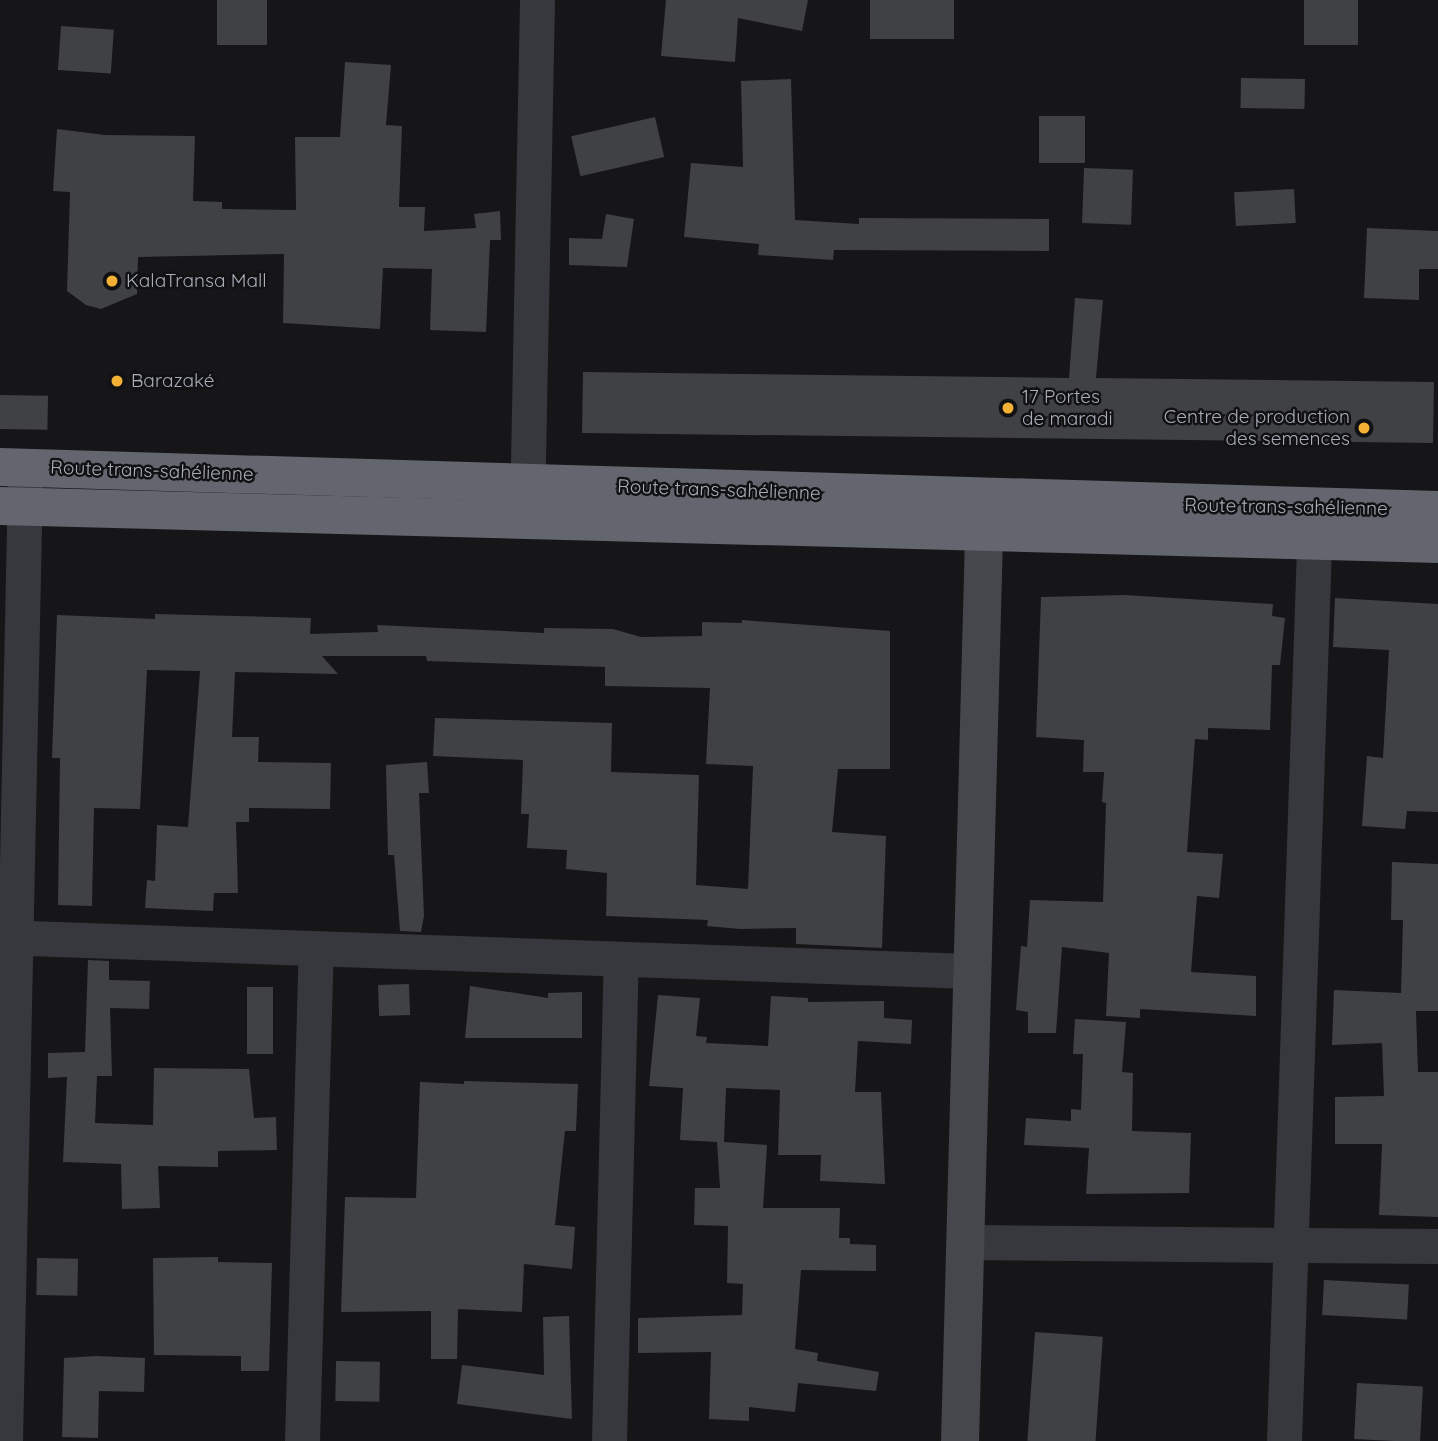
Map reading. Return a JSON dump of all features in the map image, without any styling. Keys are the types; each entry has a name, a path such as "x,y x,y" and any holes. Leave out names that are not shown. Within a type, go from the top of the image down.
{"highway":[{"name":"Route trans-sahélienne","path":"12,467 527,501 1315,524 1438,544"},
{"name":"Route trans-sahélienne","path":"13,506 527,501"},
{"name":"Route trans-sahélienne","path":"1315,524 1438,510"}],"street":[{"path":"527,501 537,0"},
{"path":"5,1441 12,467"},
{"path":"960,1441 970,971 984,516"},
{"path":"1284,1441 1288,1243 1315,524"},
{"path":"7,937 970,971"},
{"path":"302,1441 316,948"},
{"path":"609,1441 621,959"},
{"path":"966,1242 1438,1246"}],"building":[{"path":"217,0 267,0 267,45 217,45"},
{"path":"666,0 808,0 802,31 738,18 735,62 661,56"},
{"path":"870,0 954,0 954,39 870,39"},
{"path":"1304,0 1358,0 1358,45 1304,45"},
{"path":"61,26 114,30 111,74 58,70"},
{"path":"345,62 391,65 386,125 402,126 399,207 425,207 424,231 476,228 474,214 500,211 501,240 490,240 486,332 430,330 432,269 383,268 380,329 283,323 284,254 138,257 137,294 101,309 86,305 67,291 70,192 53,191 57,129 105,135 195,136 193,201 222,202 222,209 296,210 295,137 340,137"},
{"path":"1241,78 1305,79 1304,109 1240,108"},
{"path":"791,79 795,220 859,224 859,218 1049,219 1049,251 834,250 833,260 758,255 759,244 684,237 691,163 743,167 741,81"},
{"path":"1039,116 1085,116 1085,163 1039,163"},
{"path":"655,117 664,157 580,176 571,136"},
{"path":"1084,168 1133,170 1131,225 1082,223"},
{"path":"1294,189 1296,223 1236,226 1234,192"},
{"path":"606,214 634,219 627,267 569,265 569,238 602,239"},
{"path":"1367,228 1438,231 1438,269 1419,269 1419,300 1364,298"},
{"name":"17 Portes de maradi","path":"1075,298 1103,300 1096,378 1434,382 1433,443 582,433 583,372 1069,378"},
{"path":"0,395 48,396 47,430 0,429"},
{"path":"1124,595 1273,604 1272,616 1285,618 1280,665 1272,665 1270,730 1208,728 1208,740 1195,739 1187,852 1223,854 1219,898 1197,896 1191,972 1256,976 1256,1016 1140,1009 1140,1018 1106,1016 1109,953 1062,947 1056,1033 1028,1033 1028,1012 1016,1010 1021,946 1027,947 1030,900 1103,902 1106,803 1102,802 1104,772 1083,772 1084,740 1036,737 1041,597"},
{"path":"1335,598 1438,604 1438,812 1407,811 1405,829 1362,826 1367,756 1383,758 1389,650 1333,647"},
{"path":"155,614 311,618 310,634 378,632 377,625 544,633 544,628 613,629 641,637 702,636 702,622 742,623 742,620 890,631 890,769 838,769 832,832 886,836 882,948 796,944 796,928 740,929 707,926 708,920 606,916 607,873 566,869 567,850 527,848 529,814 521,814 523,760 433,756 435,718 612,723 611,772 699,775 696,885 748,889 753,766 706,764 710,688 605,686 605,667 427,661 426,656 322,656 338,674 235,672 232,737 259,737 258,762 331,763 330,809 249,808 249,822 236,822 238,893 214,893 213,911 145,908 147,880 155,881 157,825 188,827 200,671 147,670 140,809 94,808 92,906 58,905 60,758 52,758 57,615 155,619"},
{"path":"427,762 429,793 419,793 424,916 421,932 400,931 394,855 388,855 386,765"},
{"path":"1392,862 1438,864 1438,1011 1416,1011 1418,1072 1438,1072 1438,1217 1379,1215 1382,1144 1335,1144 1335,1097 1384,1096 1382,1043 1332,1045 1334,990 1401,993 1403,920 1391,920"},
{"path":"88,960 109,961 109,980 150,981 149,1009 110,1008 112,1076 97,1076 95,1123 153,1125 154,1068 249,1069 254,1118 276,1117 277,1150 218,1151 218,1167 158,1166 160,1208 122,1209 121,1164 63,1162 67,1077 48,1078 48,1053 85,1052"},
{"path":"409,984 410,1015 379,1016 378,985"},
{"path":"470,986 548,998 548,993 582,992 582,1038 465,1038"},
{"path":"247,987 273,987 273,1054 247,1054"},
{"path":"658,995 700,998 696,1036 707,1037 706,1043 768,1046 771,996 808,998 808,1002 884,1001 884,1018 912,1020 911,1044 858,1041 855,1092 881,1092 885,1184 820,1181 821,1155 778,1155 780,1090 726,1088 724,1142 767,1145 763,1208 840,1208 839,1238 850,1238 850,1244 876,1245 876,1271 801,1270 795,1349 818,1353 817,1361 879,1372 876,1391 798,1383 795,1412 749,1407 749,1421 709,1419 711,1352 638,1353 638,1318 742,1315 743,1284 727,1283 728,1226 694,1225 695,1188 720,1188 717,1142 680,1140 683,1088 649,1086"},
{"path":"1075,1019 1126,1022 1122,1072 1133,1073 1132,1131 1191,1133 1189,1193 1086,1194 1089,1148 1024,1145 1026,1118 1071,1121 1071,1109 1081,1110 1083,1054 1073,1054"},
{"path":"464,1081 578,1084 576,1131 565,1131 555,1225 575,1227 572,1269 524,1264 522,1312 458,1309 457,1359 431,1359 431,1311 341,1312 345,1197 416,1198 420,1082 464,1084"},
{"path":"218,1257 218,1262 272,1263 269,1371 241,1371 241,1356 154,1355 153,1258"},
{"path":"37,1258 78,1259 77,1296 36,1295"},
{"path":"1324,1280 1409,1284 1407,1319 1322,1315"},
{"path":"569,1316 572,1419 457,1404 462,1365 544,1375 543,1317"},
{"path":"1035,1332 1103,1337 1096,1441 1027,1441"},
{"path":"64,1358 145,1358 144,1392 99,1391 98,1438 62,1437"},
{"path":"336,1361 380,1362 379,1402 335,1401"},
{"path":"1357,1383 1423,1386 1420,1441 1354,1439"}],"place":[{"name":"KalaTransa Mall","path":"112,281"},
{"name":"Barazaké","path":"117,381"},
{"name":"17 Portes de maradi","path":"1008,408"},
{"name":"Centre de production des semences","path":"1364,428"}]}
